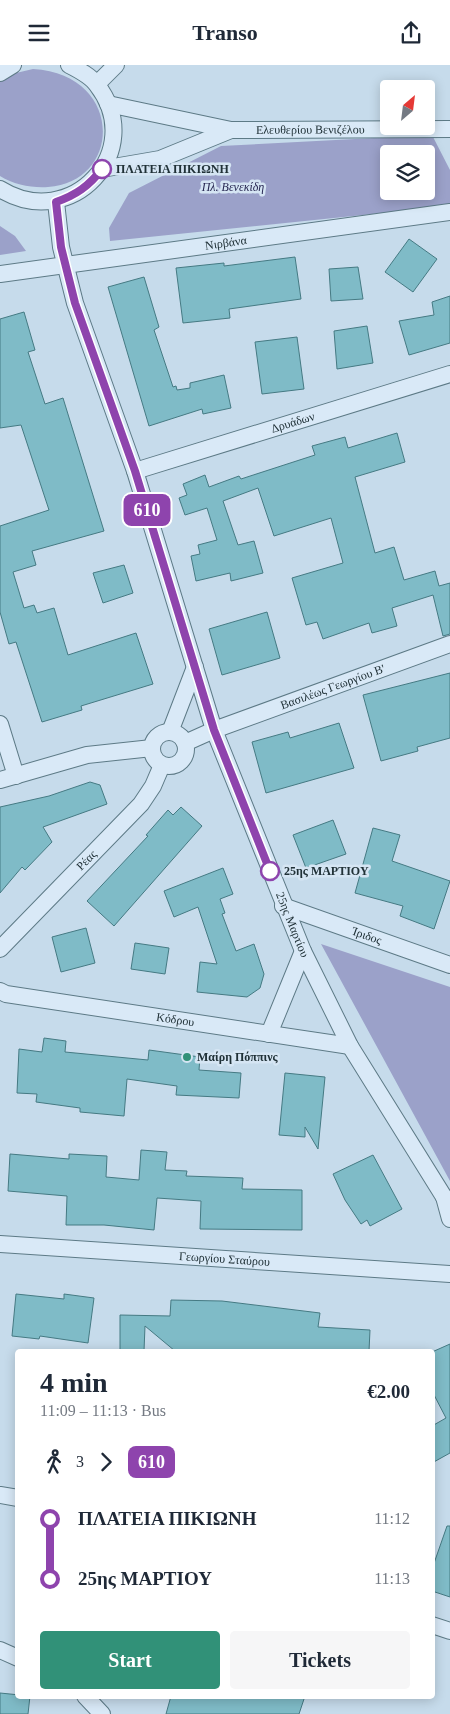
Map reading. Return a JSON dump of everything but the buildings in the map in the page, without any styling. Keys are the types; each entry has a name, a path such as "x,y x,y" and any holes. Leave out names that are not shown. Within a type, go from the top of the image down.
{"street":[{"path":"0,73 13,65"},
{"path":"0,189 25,201 56,202 74,195 90,184 102,169 110,154 113,137 113,120 108,104 97,84 69,65"},
{"path":"97,84 116,65"},
{"name":"Ελευθερίου Βενιζέλου","path":"108,104 232,130 449,131"},
{"name":"Ελευθερίου Βενιζέλου","path":"102,169 160,159 232,130"},
{"name":"25ης Μαρτίου","path":"56,202 65,265 75,303 135,471 214,730 303,951 350,1046 447,1200 450,1219"},
{"name":"Νιρβάνα","path":"0,274 450,212"},
{"name":"Δρυάδων","path":"135,471 450,374"},
{"name":"Βασιλέως Γεωργίου Β'","path":"185,743 214,730 450,644"},
{"path":"170,732 195,667"},
{"path":"0,724 16,776"},
{"path":"170,732 177,734 185,743 185,757 181,762 168,766 156,761 152,748 158,736 170,732"},
{"path":"0,780 87,755 152,748"},
{"name":"Ρέας","path":"0,949 141,804 153,786 162,765"},
{"name":"Ίριδος","path":"284,906 450,965"},
{"path":"269,1034 303,951"},
{"name":"Κόδρου","path":"0,991 6,994 350,1046"},
{"name":"Γεωργίου Σταύρου","path":"0,1244 450,1274"},
{"path":"0,1495 15,1498"},
{"path":"435,1626 450,1631"},
{"path":"0,1650 15,1657"},
{"path":"88,1699 102,1714"}],"green space":[{"path":"33,69 63,75 84,89 98,107 103,128 100,149 90,167 73,181 48,187 23,185 11,182 0,176 0,81 16,73"},
{"name":"Πλ. Βενεκίδη","path":"432,135 450,170 450,206 110,241 109,228 129,193 221,146"},
{"path":"0,226 15,236 26,251 0,255"},
{"path":"321,944 450,987 450,1181"}],"bus line":[{"name":"610","path":"102,169 90,184 74,195 56,202 65,265 75,303 135,471 214,730 270,871"}],"place":[{"name":"ΠΛΑΤΕΙΑ ΠΙΚΙΩΝΗ","path":"102,169"},
{"name":"25ης ΜΑΡΤΙΟΥ","path":"270,871"},
{"name":"Μαίρη Πόππινς","path":"187,1057"}]}
